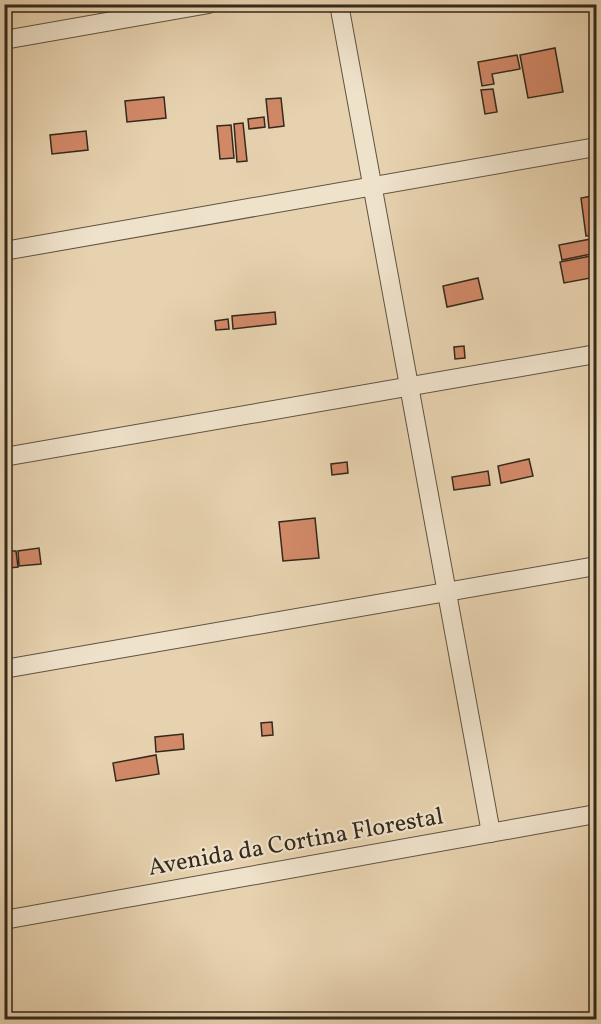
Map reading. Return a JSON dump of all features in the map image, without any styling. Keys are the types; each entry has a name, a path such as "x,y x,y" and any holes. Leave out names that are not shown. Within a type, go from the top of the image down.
{"street":[{"path":"4,40 210,4"},
{"path":"339,4 490,833"},
{"path":"4,251 597,147"},
{"path":"4,457 597,354"},
{"path":"4,669 597,566"},
{"name":"Avenida da Cortina Florestal","path":"4,920 597,814"}],"building":[{"path":"555,48 563,92 528,98 520,55"},
{"path":"517,55 520,69 492,74 494,84 482,86 478,62"},
{"path":"493,89 497,112 485,114 481,90"},
{"path":"164,97 166,118 127,122 125,101"},
{"path":"281,98 284,126 269,128 266,99"},
{"path":"264,117 265,127 249,129 248,119"},
{"path":"243,123 247,161 237,162 234,124"},
{"path":"231,125 234,158 220,159 217,126"},
{"path":"86,131 88,150 52,154 50,135"},
{"path":"592,196 596,235 586,236 581,198"},
{"path":"596,238 596,253 562,260 559,245"},
{"path":"596,255 596,277 564,283 560,262"},
{"path":"478,278 483,299 447,307 443,286"},
{"path":"275,312 276,324 233,329 232,316"},
{"path":"228,319 229,329 216,330 215,321"},
{"path":"464,346 465,358 455,359 454,347"},
{"path":"529,459 533,476 501,483 498,466"},
{"path":"347,462 348,473 332,475 331,464"},
{"path":"488,471 490,485 454,490 452,477"},
{"path":"315,518 319,558 283,561 279,522"},
{"path":"39,548 41,564 19,566 18,551"},
{"path":"7,551 16,551 18,567 9,568"},
{"path":"272,722 273,735 262,736 261,723"},
{"path":"183,734 184,749 156,752 155,737"},
{"path":"156,755 159,774 116,781 113,763"}]}
